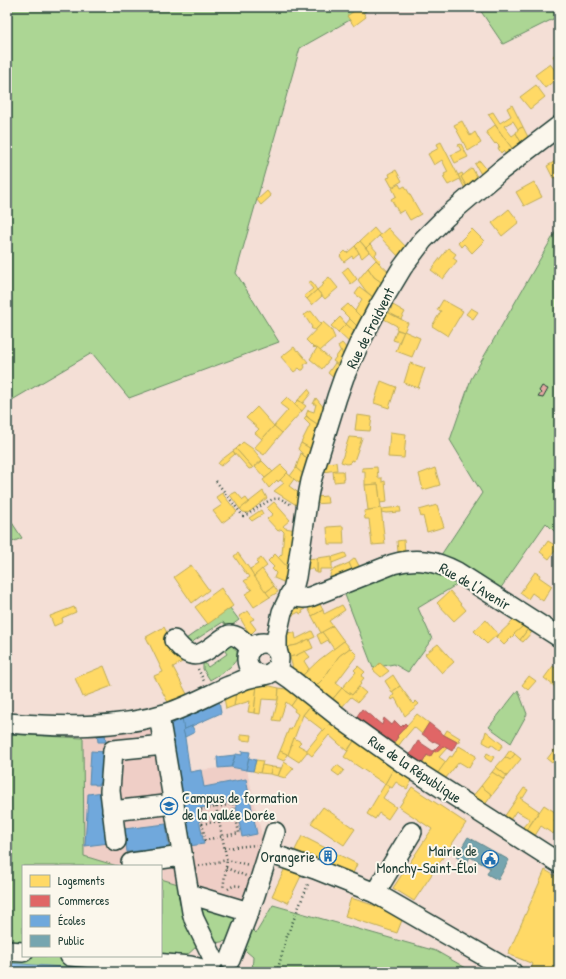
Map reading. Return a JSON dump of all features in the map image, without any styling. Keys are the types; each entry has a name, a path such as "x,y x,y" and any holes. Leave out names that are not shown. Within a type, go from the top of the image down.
{"street":[{"name":"Rue de Froidvent","path":"290,594 293,590 296,577 311,481 341,387 357,349 378,308 402,268 423,240 446,217 500,171 559,126"},
{"name":"Rue de l'Avenir","path":"290,594 298,598 310,597 393,564 413,560 429,561 457,572 559,637"},
{"path":"174,640 185,651 194,656 201,654 229,636 237,637 241,639 251,651 250,667 258,674 272,665 282,612 290,594"},
{"path":"178,709 237,670 282,612"},
{"path":"251,651 263,643 273,647 272,665"},
{"path":"7,723 64,726 92,725 118,723 159,716 244,680 272,665"},
{"name":"Rue de la République","path":"272,665 344,721 403,762 559,864"},
{"path":"159,716 194,919 219,967"},
{"path":"116,841 110,791 113,750 164,745"},
{"path":"112,811 174,804"},
{"path":"375,893 412,832"},
{"path":"219,967 249,912 268,856 315,869 375,893 512,972"},
{"path":"131,863 184,862"},
{"path":"189,894 249,912"},
{"path":"7,951 22,952"},
{"path":"82,957 219,967"}],"path":[{"path":"216,481 243,516 249,514 272,499 279,498 306,512"},
{"path":"194,656 195,665 208,689"},
{"path":"233,804 236,818 239,833 205,840 200,810 233,804"},
{"path":"216,807 227,860 223,893"},
{"path":"202,824 236,818"},
{"path":"224,848 268,856"},
{"path":"184,862 268,856"},
{"path":"226,868 268,856"},
{"path":"277,972 287,936 315,869"}],"shaded area":[{"name":"Campus de formation de la vallée Dorée","path":"182,717 190,771 231,767 247,770 263,840 249,905 162,879 162,865 114,865 84,856 83,738 97,734 170,725"}],"green space":[{"path":"7,7 373,7 300,48 236,273 279,342 129,398 92,353 7,403"},
{"path":"478,7 559,7 559,16 503,44"},
{"path":"559,226 559,536 546,523 498,592 441,555 482,493 450,440 471,379"},
{"path":"9,518 22,538 7,544 7,519"},
{"path":"403,565 441,570 456,585 418,608 432,639 408,672 394,664 373,668 342,587"},
{"path":"230,608 239,620 228,628 223,622 186,646 183,641"},
{"path":"231,644 237,652 236,661 228,669 210,680 203,669 203,661 208,667 227,654 223,648"},
{"path":"518,690 527,714 511,743 489,727"},
{"path":"7,734 83,738 84,856 114,865 22,865 22,957 109,957 163,972 7,972"},
{"path":"162,879 219,896 256,933 273,905 436,951 473,972 252,972 253,957 233,940 197,946 184,958 162,956"}],"water":[{"path":"7,963 133,972 7,972"}],"building: Logements":[{"path":"360,7 366,17 354,26 347,16"},
{"path":"557,53 559,55 559,65 553,56"},
{"path":"550,64 559,77 545,88 535,75"},
{"path":"536,85 545,97 530,109 520,97"},
{"path":"512,105 523,127 518,129 513,121 504,126 512,136 516,133 522,144 514,151 488,114 493,112 500,123 511,116 507,108"},
{"path":"462,121 470,136 475,132 481,143 468,151 454,125"},
{"path":"495,125 514,151 507,156 503,151 501,153 498,148 500,147 496,143 495,144 486,132"},
{"path":"523,127 529,139 522,144 516,133 518,129"},
{"path":"441,142 460,179 448,185 443,177 445,176 444,174 448,172 442,160 434,165 428,154 439,148 437,144"},
{"path":"461,144 468,157 455,163 451,155 461,150 458,145"},
{"path":"559,159 559,175 553,178 547,166"},
{"path":"480,161 488,171 482,176 475,164"},
{"path":"472,168 479,180 468,189 461,177"},
{"path":"396,170 402,181 392,187 387,178 390,177 389,174"},
{"path":"462,173 463,175 461,177 468,189 466,191 458,175"},
{"path":"534,182 542,197 524,206 516,192"},
{"path":"399,184 401,188 405,186 421,214 410,220 404,210 399,213 391,199 396,196 392,188"},
{"path":"267,191 271,196 261,205 257,200"},
{"path":"509,209 519,222 502,236 492,223"},
{"path":"374,228 380,235 366,248 360,241"},
{"path":"388,228 408,249 401,259 379,236"},
{"path":"472,229 484,241 472,253 464,244 461,247 458,243"},
{"path":"360,241 369,252 362,258 355,246"},
{"path":"370,244 377,252 375,255 381,261 379,263 366,248"},
{"path":"355,246 359,253 353,258 352,256 344,262 340,256 345,251 347,253"},
{"path":"448,248 456,254 453,258 457,261 443,279 431,270"},
{"path":"376,260 391,274 384,284 374,277 368,268"},
{"path":"348,267 357,279 351,284 342,272"},
{"path":"368,268 374,277 384,284 374,298 366,291 358,280"},
{"path":"329,277 338,288 325,299 317,290"},
{"path":"311,281 317,290 307,299 304,296 313,289 308,283"},
{"path":"360,287 374,298 364,320 355,311 362,299 355,294"},
{"path":"317,290 322,296 312,305 307,299"},
{"path":"443,300 463,311 448,336 432,326 441,311 437,310"},
{"path":"348,304 364,320 360,329 341,310"},
{"path":"393,305 405,312 401,319 389,313"},
{"path":"471,308 478,312 473,319 466,314"},
{"path":"311,311 321,324 315,330 311,328 312,327 304,315"},
{"path":"387,312 408,323 404,332 396,329 397,326 384,319"},
{"path":"340,317 346,324 338,332 331,326"},
{"path":"350,319 360,329 357,334 346,324"},
{"path":"323,322 331,329 335,338 320,351 315,347 314,348 306,340"},
{"path":"346,324 357,334 352,345 338,332"},
{"path":"397,330 404,332 399,342 393,340"},
{"path":"404,331 420,338 412,357 396,351"},
{"path":"342,343 348,350 344,358 338,346"},
{"path":"294,347 308,362 304,365 305,367 303,370 299,368 294,372 281,357"},
{"path":"317,348 330,359 322,369 310,359"},
{"path":"341,350 344,358 341,367 333,361"},
{"path":"335,363 341,367 335,379 328,373"},
{"path":"410,363 425,368 418,388 404,383"},
{"path":"381,381 396,387 389,408 374,403"},
{"path":"308,389 311,393 303,403 298,400"},
{"path":"287,397 302,411 282,433 274,426 288,410 280,404"},
{"path":"316,398 325,409 320,426 306,415 308,410 314,412 316,404 313,404"},
{"path":"298,400 306,406 302,411 294,404"},
{"path":"257,407 274,426 262,439 255,433 259,429 246,418"},
{"path":"357,415 372,417 370,431 355,430"},
{"path":"306,416 320,426 313,450 301,443 310,425 304,419"},
{"path":"274,426 282,433 264,455 254,448"},
{"path":"390,432 406,434 404,458 388,457"},
{"path":"349,437 362,438 354,461 351,460 350,463 347,464 341,462"},
{"path":"243,442 253,449 262,460 253,468 236,449"},
{"path":"301,443 313,450 309,461 298,449"},
{"path":"236,449 253,468 249,469 233,451"},
{"path":"233,451 235,454 221,466 218,464 220,461"},
{"path":"301,453 309,461 305,476 296,468"},
{"path":"262,461 273,472 265,478 255,467"},
{"path":"336,462 337,470 323,472 325,463"},
{"path":"281,465 288,472 278,482 277,480 269,488 263,480"},
{"path":"377,467 378,478 382,478 382,482 385,481 387,502 380,503 378,484 365,485 365,471 362,471 362,468"},
{"path":"296,468 305,476 299,483 290,476"},
{"path":"435,468 440,485 423,490 419,474"},
{"path":"333,471 343,471 344,481 334,482"},
{"path":"287,473 294,479 289,486 300,494 298,506 274,491 284,483 280,480"},
{"path":"378,484 381,508 368,510 365,485"},
{"path":"263,491 267,498 248,513 243,512 240,509"},
{"path":"236,492 243,500 246,498 249,502 240,509 230,495"},
{"path":"222,493 237,512 222,523 213,511 222,505 216,497"},
{"path":"327,496 328,503 314,504 316,497"},
{"path":"274,502 290,520 283,526 285,528 296,530 291,571 278,558 282,554 284,532 281,529 278,531 267,519 273,514 267,508"},
{"path":"437,505 444,527 427,532 423,516 421,517 419,510"},
{"path":"400,507 401,512 381,512 381,509"},
{"path":"381,508 385,544 372,545 369,519 365,519 364,511"},
{"path":"261,510 263,514 252,521 249,518"},
{"path":"343,526 344,544 328,544 327,527"},
{"path":"404,540 405,552 398,552 397,541"},
{"path":"548,541 558,547 549,559 540,552"},
{"path":"238,553 270,597 254,607 245,594 252,590 244,581 250,577 234,556"},
{"path":"345,553 347,557 332,563 332,557"},
{"path":"275,554 291,571 288,584 274,578 276,573 272,569 274,567 268,561"},
{"path":"332,556 332,569 320,569 320,573 317,573 317,558"},
{"path":"261,558 267,566 254,576 250,569 258,564 256,562"},
{"path":"317,558 317,572 315,572 314,569 304,569 304,559"},
{"path":"355,558 361,570 353,573 349,563"},
{"path":"349,563 354,574 332,584 330,575 331,571"},
{"path":"191,565 209,590 192,603 174,577"},
{"path":"262,569 274,586 266,592 254,576"},
{"path":"535,572 540,575 539,577 552,586 543,601 532,593 528,599 520,593"},
{"path":"274,586 278,592 270,597 266,592"},
{"path":"221,588 233,606 208,624 195,607"},
{"path":"450,591 466,610 454,621 437,603"},
{"path":"317,599 323,610 312,616 306,604"},
{"path":"304,605 306,609 302,611 303,613 300,614 299,612 289,617 290,612"},
{"path":"342,605 345,610 329,621 333,626 321,633 312,616 323,610 324,614"},
{"path":"74,607 76,612 62,618 63,622 54,626 50,616"},
{"path":"248,611 254,619 250,621 256,629 250,635 239,616"},
{"path":"486,620 498,634 487,644 474,631"},
{"path":"514,620 523,626 504,645 496,637"},
{"path":"333,626 344,641 334,649 322,632"},
{"path":"523,626 528,629 520,640 514,634"},
{"path":"164,627 182,662 173,667 188,696 169,704 154,676 163,672 146,637"},
{"path":"528,629 532,632 523,642 520,640"},
{"path":"312,631 315,637 297,645 287,647 285,632 295,633 296,639"},
{"path":"322,632 328,640 321,644 317,635"},
{"path":"309,639 313,648 290,657 287,647 297,645"},
{"path":"344,641 350,648 339,656 324,678 314,688 301,677 319,660"},
{"path":"438,644 454,662 442,673 425,654"},
{"path":"350,648 357,655 336,683 342,688 331,701 314,688 324,678 339,656"},
{"path":"305,651 310,657 304,661 309,669 301,677 293,669 290,657"},
{"path":"380,663 389,671 381,677 373,670"},
{"path":"104,666 112,686 83,697 75,678"},
{"path":"358,666 365,672 361,676 364,678 352,695 342,688 356,672 354,670"},
{"path":"553,666 559,672 559,690 544,678"},
{"path":"393,675 400,686 392,692 385,681"},
{"path":"529,676 536,681 528,690 522,685"},
{"path":"257,685 254,713 248,712 250,701 234,706 236,692"},
{"path":"257,685 279,688 278,700 262,699 260,714 254,713"},
{"path":"400,686 413,704 416,701 419,704 405,716 395,698 392,700 391,697 394,695 392,692"},
{"path":"359,687 366,693 358,702 351,697 341,708 331,701 342,688 352,695"},
{"path":"279,688 292,690 298,696 291,706 286,702 280,721 273,720 278,700"},
{"path":"236,692 234,706 226,709 224,697"},
{"path":"298,696 311,705 303,715 288,755 280,751 289,729 291,730 298,714 291,706"},
{"path":"311,705 332,721 324,731 303,715"},
{"path":"417,714 429,723 422,734 414,727 397,748 392,745 398,737 397,736"},
{"path":"332,721 356,738 347,751 329,735 312,756 306,751"},
{"path":"447,730 460,738 458,740 460,741 459,743 444,735"},
{"path":"486,731 503,745 499,750 491,744 490,746 483,742"},
{"path":"241,734 252,735 251,741 241,740"},
{"path":"294,738 301,742 298,745 307,750 299,762 288,755"},
{"path":"356,738 395,766 385,784 344,757"},
{"path":"443,746 447,748 439,757 446,762 437,774 422,764 427,755 430,757 434,751 436,752"},
{"path":"459,746 476,756 469,768 459,762 445,779 437,774 450,756 452,757"},
{"path":"510,750 515,754 510,760 505,757"},
{"path":"554,750 559,754 552,763 547,759"},
{"path":"280,751 287,754 284,761 277,758"},
{"path":"487,753 494,757 491,762 485,758"},
{"path":"515,754 521,759 507,776 496,767 505,757 510,760"},
{"path":"256,760 263,761 260,773 253,771"},
{"path":"284,762 294,768 285,778 278,776"},
{"path":"262,765 272,767 270,774 260,773"},
{"path":"337,765 344,770 339,776 332,771"},
{"path":"395,766 414,777 407,789 396,782 392,788 385,784"},
{"path":"272,767 281,768 278,776 270,774"},
{"path":"496,767 507,776 504,780 492,772"},
{"path":"492,772 504,780 492,795 481,786"},
{"path":"385,784 390,787 383,798 396,807 388,819 379,813 375,819 367,814"},
{"path":"481,786 492,795 484,806 472,797"},
{"path":"412,787 466,823 414,901 393,888 432,829 399,807"},
{"path":"524,788 528,790 523,798 520,798 539,811 526,831 522,828 530,819 516,811 510,820 504,817"},
{"path":"544,805 558,814 554,821 559,825 553,834 541,826 533,839 524,834"},
{"path":"323,807 355,829 344,845 311,823"},
{"name":"Orangerie","path":"302,836 357,864 351,878 336,870 337,868 311,855 310,857 295,850"},
{"path":"559,838 559,854 550,851"},
{"path":"285,868 301,876 288,903 272,896"},
{"path":"545,870 559,878 559,925 553,943 559,946 559,972 530,972 533,964 508,954"},
{"path":"351,898 404,915 397,933 345,916"}],"building: Commerces":[{"path":"362,709 382,725 384,718 392,725 395,721 401,727 405,723 407,725 397,736 398,737 392,745 355,719"},
{"path":"429,723 444,735 457,742 452,751 443,746 436,752 434,751 430,757 427,755 422,764 409,756 418,741 433,751 440,744 434,741 433,742 422,734"}],"building: Écoles":[{"path":"219,700 221,713 183,730 182,717"},
{"path":"182,717 190,772 201,770 204,787 246,779 257,834 242,837 235,801 197,809 204,844 189,846 170,725"},
{"path":"192,726 195,732 185,737 183,730"},
{"path":"105,733 106,742 98,742 97,734"},
{"path":"91,751 106,752 105,783 99,783 99,785 89,784"},
{"path":"242,751 250,752 246,770 231,767 236,754 242,755"},
{"path":"235,755 231,767 218,768 217,757"},
{"path":"249,758 256,760 253,771 246,770"},
{"path":"103,792 109,843 85,846 88,794"},
{"path":"166,824 169,848 127,852 124,829"}],"building: Public":[{"name":"Mairie de Monchy-Saint-Éloi","path":"468,837 509,860 498,880 487,874 490,868 470,857 467,863 456,857"}],"building: Autres":[{"path":"542,386 548,389 543,398 538,397 541,393 539,391"}],"place":[{"name":"Campus de formation de la vallée Dorée","path":"169,806"},
{"name":"Orangerie","path":"328,856"},
{"name":"Mairie de Monchy-Saint-Éloi","path":"490,859"}]}
